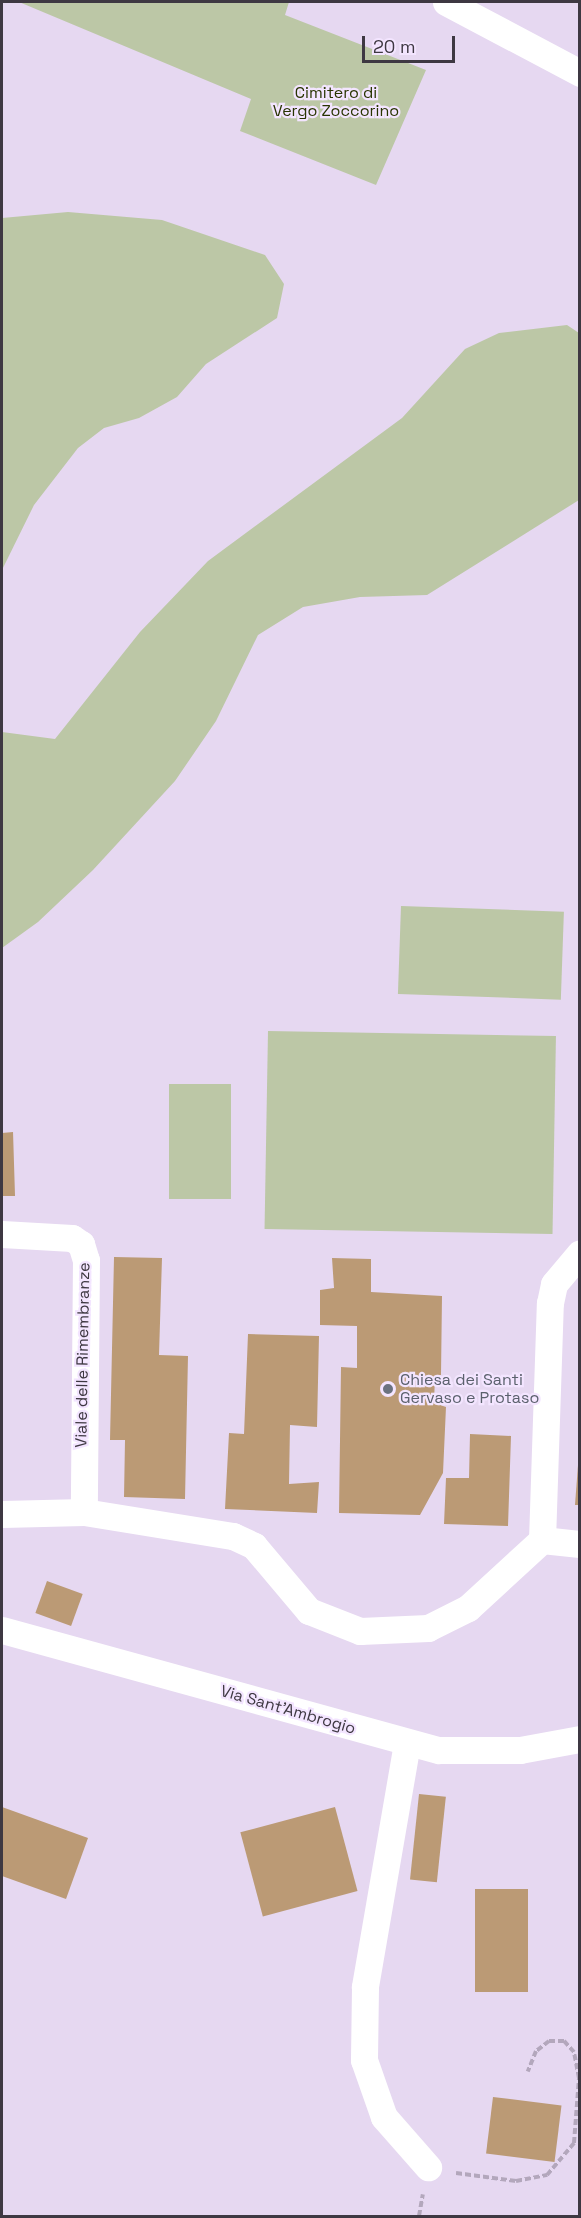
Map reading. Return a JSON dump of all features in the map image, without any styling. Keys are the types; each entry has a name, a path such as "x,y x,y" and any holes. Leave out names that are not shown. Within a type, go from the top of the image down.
{"street":[{"path":"446,2 579,73"},
{"name":"Viale delle Rimembranze","path":"2,1234 72,1238 86,1260 84,1512"},
{"path":"2,1514 84,1512 233,1536 254,1546 309,1611 360,1630 438,1623 468,1608 542,1540 550,1303 554,1284 579,1253"},
{"path":"542,1540 579,1544"},
{"name":"Via Sant'Ambrogio","path":"2,1630 407,1743 465,1754 579,1739"},
{"path":"407,1743 365,1987 364,2060 384,2117 428,2167"}],"path":[{"path":"428,2167 516,2181 547,2175 574,2143 579,2078 574,2052 564,2041 549,2041 536,2051 528,2071"}],"green space":[{"name":"Cimitero di Vergo Zoccorino","path":"19,2 289,2 285,15 426,70 376,185 240,131 251,99"},
{"path":"68,212 162,220 265,255 284,284 277,318 206,364 177,397 139,418 104,428 78,448 34,505 2,570 2,218"},
{"path":"567,325 579,333 579,500 427,595 360,597 303,607 258,635 216,721 175,781 93,870 38,922 2,948 2,732 55,739 140,632 208,561 402,418 465,349 499,333"},
{"path":"401,906 564,912 561,1000 398,994"},
{"path":"268,1031 556,1036 553,1234 265,1229"},
{"path":"169,1084 231,1084 231,1199 169,1199"}],"building":[{"path":"13,1132 15,1196 2,1196 2,1133"},
{"path":"114,1257 162,1258 159,1355 188,1356 185,1499 124,1497 125,1440 110,1440"},
{"name":"Chiesa dei Santi Gervaso e Protaso","path":"332,1258 371,1259 371,1292 442,1296 441,1375 435,1376 434,1403 446,1407 443,1473 420,1515 339,1513 341,1367 357,1368 357,1326 320,1325 320,1290 334,1288"},
{"path":"248,1334 319,1336 317,1427 290,1425 289,1484 319,1482 317,1513 225,1509 229,1433 244,1434"},
{"path":"470,1434 511,1436 508,1526 444,1524 446,1478 469,1478"},
{"path":"578,1465 580,1465 580,1505 575,1505"},
{"path":"47,1581 83,1594 71,1626 35,1613"},
{"path":"419,1794 446,1797 437,1882 410,1880"},
{"path":"2,1807 88,1838 66,1899 2,1876"},
{"path":"335,1807 358,1891 263,1916 240,1832"},
{"path":"475,1889 528,1889 528,1992 475,1992"},
{"path":"493,2097 561,2105 555,2162 486,2154"}],"place":[{"name":"Chiesa dei Santi Gervaso e Protaso","path":"388,1389"}]}
